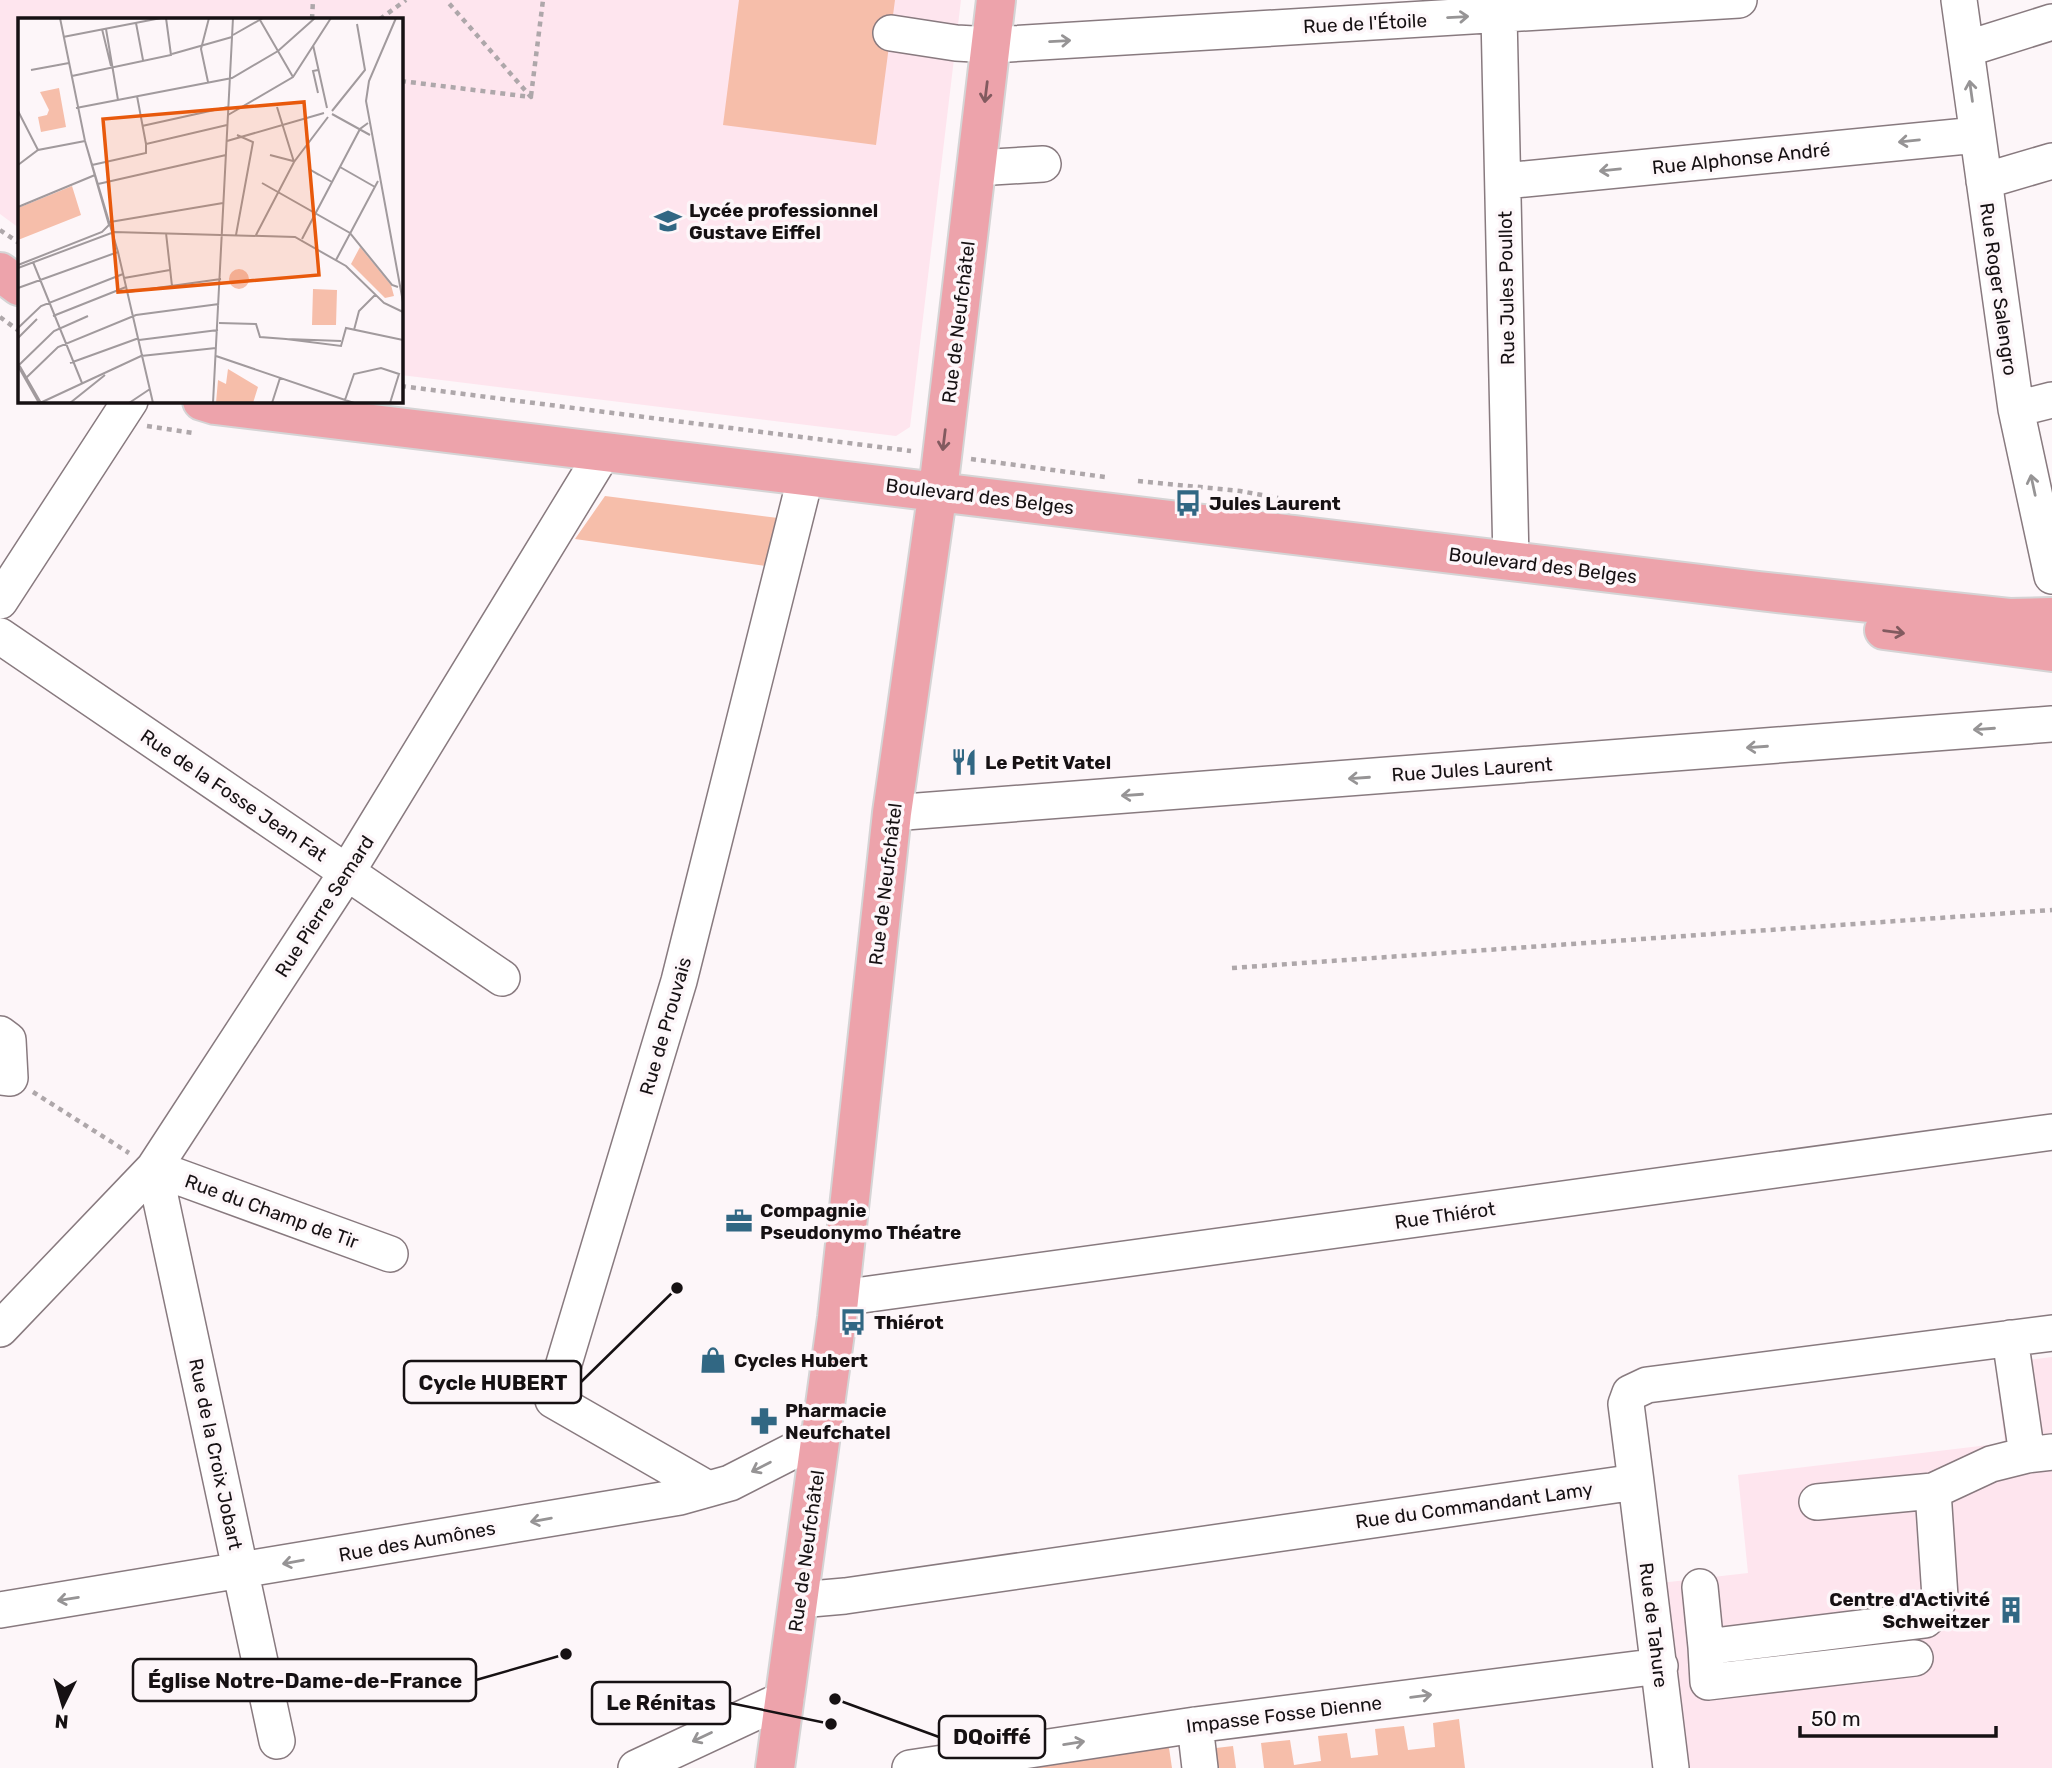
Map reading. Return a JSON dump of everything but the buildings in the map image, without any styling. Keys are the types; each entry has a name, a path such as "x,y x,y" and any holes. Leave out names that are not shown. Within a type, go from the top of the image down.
{"main road":[{"name":"Rue de Neufchâtel","path":"775,1768 822,1436 892,813 940,473 996,0"},
{"path":"0,272 18,285"},
{"name":"Boulevard des Belges","path":"205,402 806,475 940,473 1511,561 2009,618 2052,617"},
{"name":"Boulevard des Belges","path":"1759,591 1841,625 2052,652"}],"street":[{"name":"Rue de l'Étoile","path":"891,33 956,43 992,45 1739,0"},
{"name":"Rue Roger Salengro","path":"1959,0 2016,409 2052,576"},
{"name":"Rue Jules Poullot","path":"1499,15 1511,561"},
{"path":"1966,49 2052,22"},
{"name":"Rue Alphonse André","path":"1504,181 1977,135"},
{"path":"1984,181 2052,161"},
{"path":"976,168 1043,164"},
{"path":"2016,409 2052,400"},
{"path":"0,601 129,402"},
{"name":"Rue Pierre Semard","path":"0,1329 154,1168 347,872 604,451"},
{"name":"Rue de Prouvais","path":"708,1489 553,1400 680,981 806,475"},
{"name":"Rue de la Fosse Jean Fat","path":"0,636 502,978"},
{"name":"Rue Jules Laurent","path":"892,813 2052,724"},
{"path":"0,1034 8,1040 5,1078"},
{"name":"Rue Thiérot","path":"839,1293 855,1296 2052,1132"},
{"name":"Rue du Champ de Tir","path":"154,1168 390,1254"},
{"name":"Rue de la Croix Jobart","path":"154,1168 277,1741"},
{"path":"1636,1482 1626,1404 1630,1393 1647,1385 2052,1333"},
{"path":"1817,1502 1933,1491 1991,1464 2040,1454 2010,1338"},
{"name":"Rue des Aumônes","path":"0,1610 680,1497 730,1483 822,1436"},
{"name":"Rue du Commandant Lamy","path":"799,1600 845,1596 1636,1482"},
{"name":"Rue de Tahure","path":"1636,1482 1671,1768"},
{"path":"1706,1647 1925,1620 1933,1613 1940,1597 1933,1491"},
{"path":"1700,1587 1708,1682 1915,1658"},
{"name":"Impasse Fosse Dienne","path":"910,1768 1195,1725 1660,1665"},
{"path":"636,1768 786,1698"},
{"path":"1195,1725 1200,1768"}],"path":[{"path":"312,18 313,0"},
{"path":"381,18 406,0"},
{"path":"531,97 543,0"},
{"path":"447,1 531,97"},
{"path":"402,81 531,97"},
{"path":"0,230 18,243"},
{"path":"0,317 18,330"},
{"path":"402,386 940,473 1107,477"},
{"path":"1135,481 1240,491 1287,500"},
{"path":"1232,968 2052,910"},
{"path":"5,1078 154,1168"}],"shaded area":[{"name":"Lycée professionnel Gustave Eiffel","path":"0,0 961,0 910,427 896,436 402,375 402,18 18,18 18,227 0,214"},
{"path":"739,0 895,0 876,145 723,125"},
{"path":"605,496 778,518 766,566 575,539"},
{"path":"2052,1357 2052,1768 1684,1768 1660,1583 1748,1573 1738,1475 2005,1443 1995,1364"},
{"path":"1459,1719 1465,1768 1264,1768 1261,1743 1290,1740 1294,1765 1321,1761 1318,1736 1347,1733 1351,1758 1378,1755 1375,1729 1404,1726 1408,1750 1435,1747 1433,1723"},
{"path":"1168,1741 1172,1768 963,1768"},
{"path":"1233,1746 1236,1768 1218,1768 1216,1748"}],"place":[{"name":"Lycée professionnel Gustave Eiffel","path":"668,221"},
{"name":"Jules Laurent","path":"1188,503"},
{"name":"Le Petit Vatel","path":"964,762"},
{"name":"Compagnie Pseudonymo Théatre","path":"739,1221"},
{"name":"Cycle HUBERT","path":"677,1288"},
{"name":"Thiérot","path":"853,1322"},
{"name":"Cycles Hubert","path":"713,1360"},
{"name":"Pharmacie Neufchatel","path":"764,1421"},
{"name":"Centre d'Activité Schweitzer","path":"2011,1610"},
{"name":"Église Notre-Dame-de-France","path":"566,1654"},
{"name":"DQoiffé","path":"835,1699"},
{"name":"Le Rénitas","path":"831,1724"}]}
